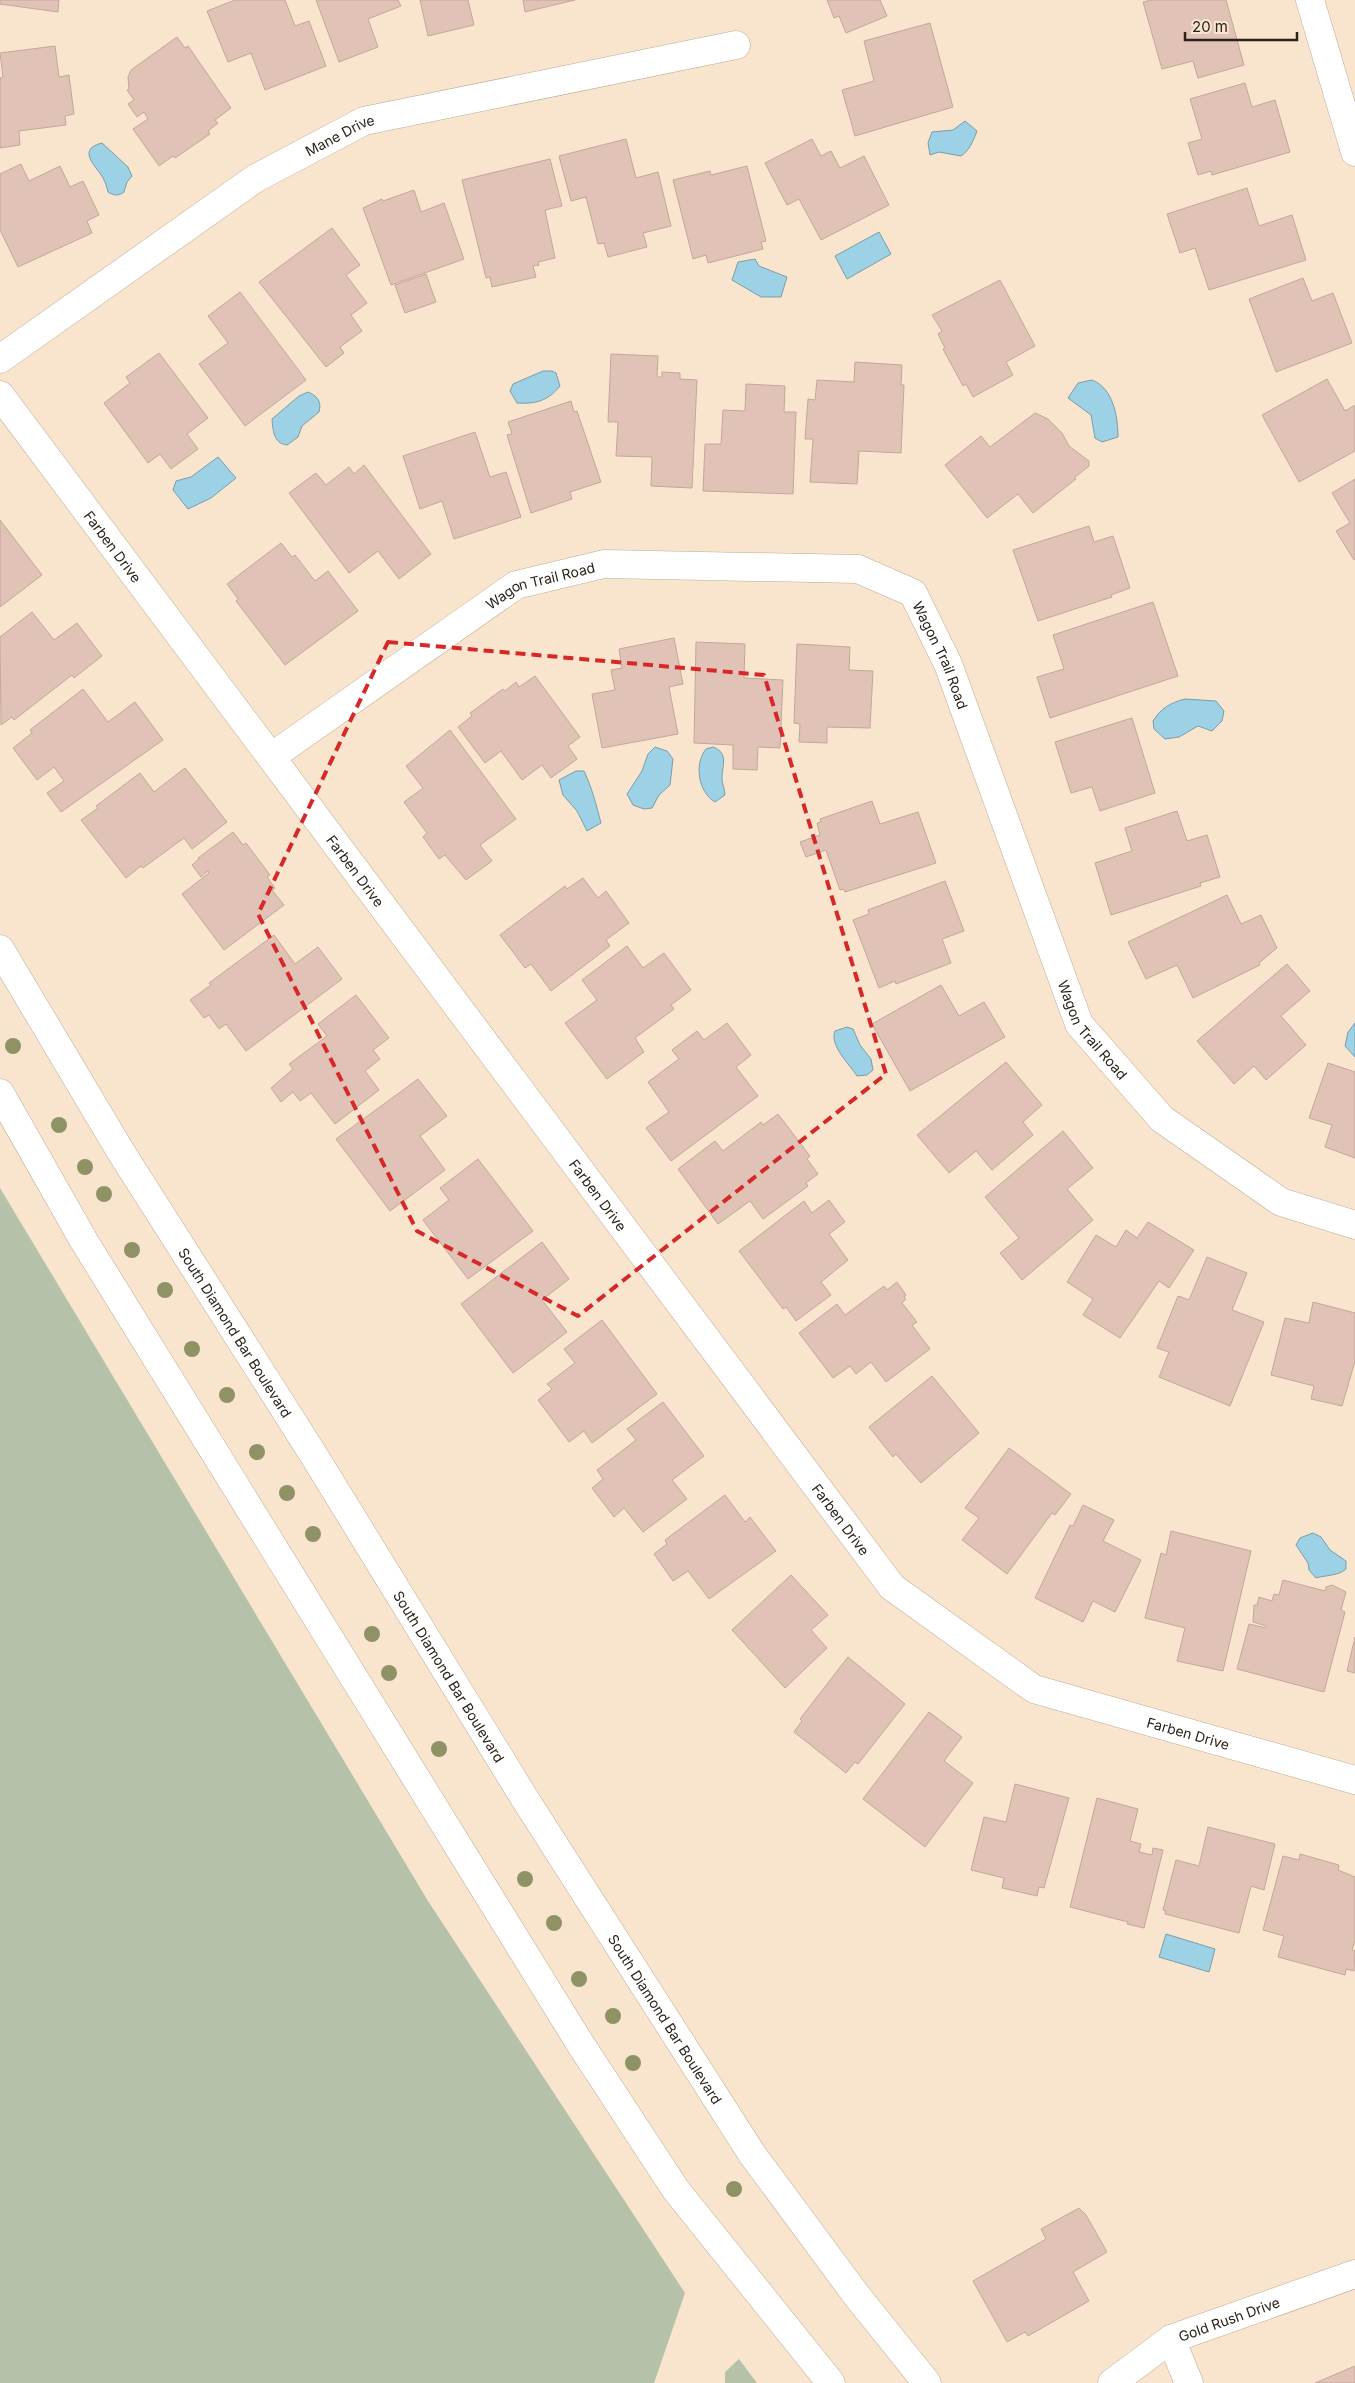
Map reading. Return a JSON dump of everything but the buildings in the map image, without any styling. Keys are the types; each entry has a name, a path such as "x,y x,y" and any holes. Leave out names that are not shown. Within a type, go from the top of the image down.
{"street":[{"path":"1310,0 1355,152"},
{"name":"Mane Drive","path":"0,359 256,178 364,121 736,45"},
{"name":"Farben Drive","path":"0,394 892,1587 1034,1689 1355,1780"},
{"name":"Wagon Trail Road","path":"271,757 516,584 604,564 858,569 866,572 913,593 948,664 1079,1024 1162,1119 1281,1202 1355,1225"},
{"name":"South Diamond Bar Boulevard","path":"0,949 127,1160 312,1454 525,1799 752,2154 857,2296 928,2383"},
{"path":"0,1093 90,1250 581,2046 676,2190 831,2383"},
{"name":"Gold Rush Drive","path":"1112,2383 1171,2339 1355,2274"},
{"path":"1171,2339 1189,2383"}],"highlighted area":[{"path":"388,642 764,675 886,1074 578,1316 417,1231 258,914"}],"green space":[{"path":"0,1188 428,1901 685,2293 654,2383 0,2383"},
{"path":"739,2359 757,2383 725,2383 725,2372"}],"water":[{"path":"965,121 977,131 971,145 964,154 961,156 939,152 930,155 928,143 932,132 953,130"},
{"path":"102,143 128,167 132,176 127,182 124,192 120,194 114,195 108,192 104,180 89,155 90,150 94,146"},
{"path":"879,232 891,254 847,279 835,256"},
{"path":"755,259 759,266 787,277 781,297 761,297 732,280 738,262"},
{"path":"543,371 556,373 560,386 541,401 517,403 510,391 513,384"},
{"path":"1092,380 1105,389 1113,404 1117,420 1118,437 1102,442 1095,438 1091,415 1068,398 1078,383"},
{"path":"308,392 318,399 320,405 319,412 302,426 298,437 287,445 282,444 276,439 272,419 299,396"},
{"path":"218,457 236,478 211,498 188,509 173,490 176,481 191,477"},
{"path":"1185,699 1216,701 1224,711 1222,721 1212,731 1198,726 1179,737 1165,739 1154,729 1153,721 1166,707"},
{"path":"655,747 667,751 673,759 670,785 659,795 652,808 644,809 633,805 627,794 642,771 648,754"},
{"path":"713,747 721,753 724,760 722,779 725,795 715,802 705,792 699,770 702,755 706,749"},
{"path":"576,771 584,771 592,790 601,823 587,831 577,811 563,795 559,780"},
{"path":"1355,1023 1355,1057 1345,1046 1348,1032"},
{"path":"847,1027 853,1029 860,1045 871,1059 873,1070 867,1075 857,1076 837,1048 834,1037 835,1031"},
{"path":"1313,1533 1321,1537 1330,1550 1346,1561 1346,1569 1336,1574 1316,1578 1309,1570 1308,1563 1296,1545 1300,1538"},
{"path":"1166,1934 1215,1949 1209,1972 1159,1957"}]}
